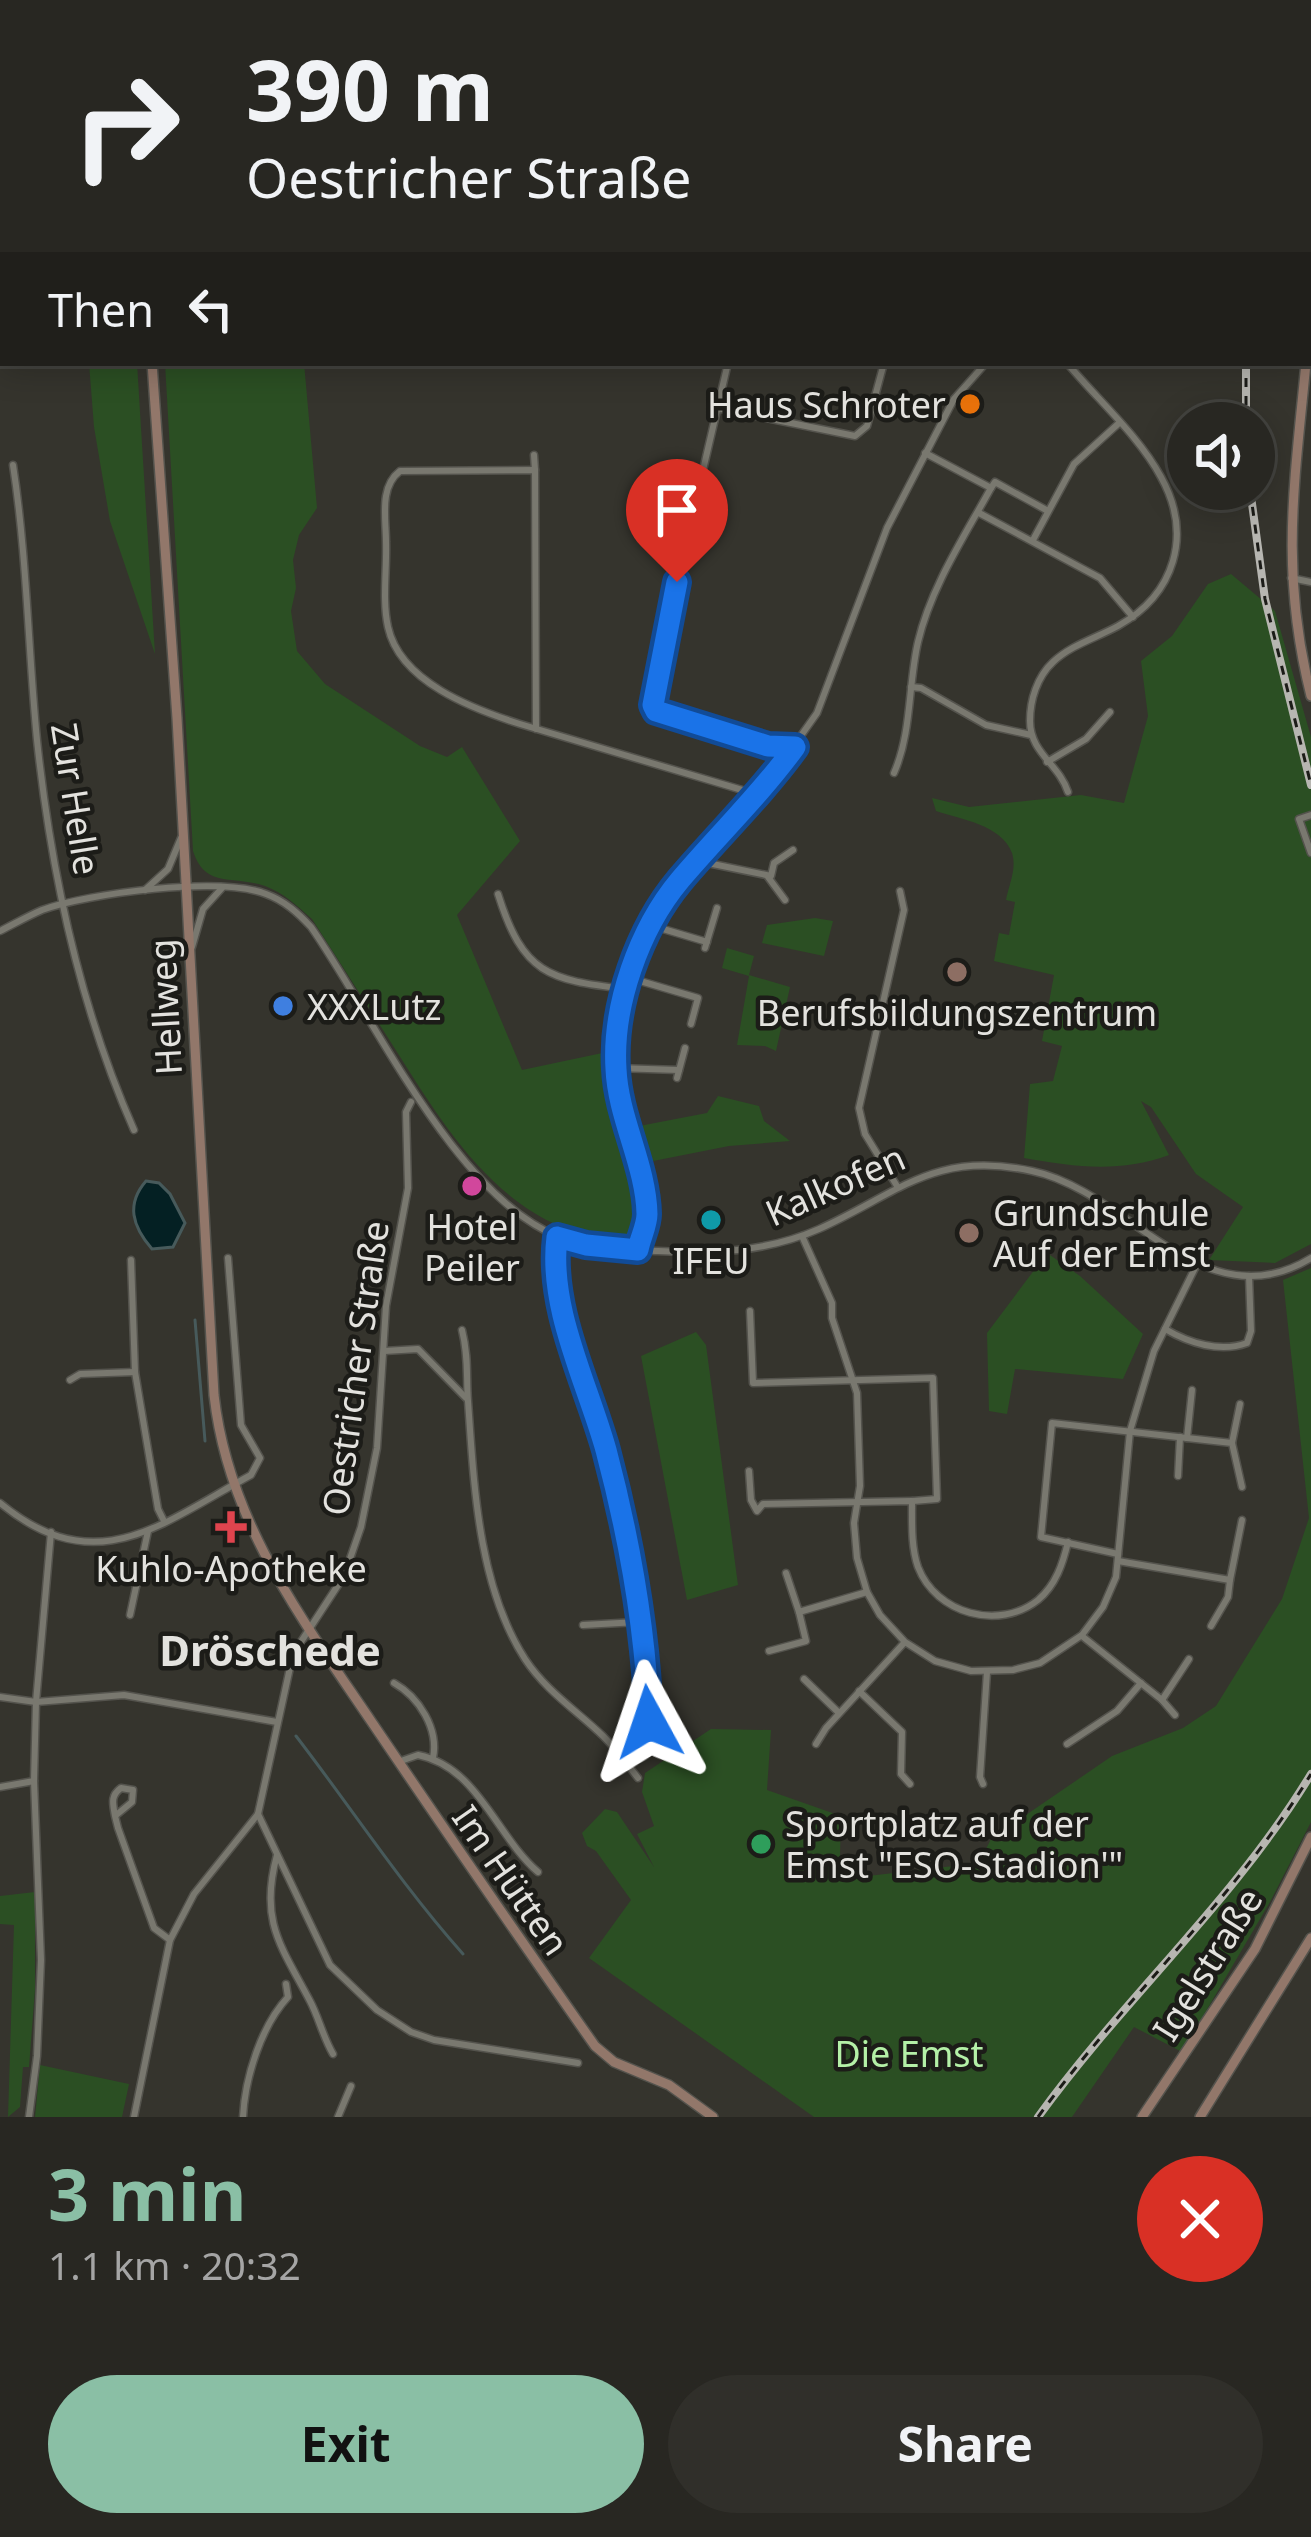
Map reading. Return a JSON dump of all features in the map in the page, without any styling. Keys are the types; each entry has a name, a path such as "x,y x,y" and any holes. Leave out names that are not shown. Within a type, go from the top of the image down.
{"street":[{"name":"Hellweg","path":"152,366 214,1395 232,1485 257,1543 307,1628"},
{"path":"727,366 677,577 653,705 656,711 768,746 795,747"},
{"path":"717,407 849,436 867,426 883,366"},
{"path":"0,931 93,896 222,888 270,895 301,915 469,1166 509,1204 557,1237 638,1250 646,1211 616,1068 616,1030 630,978 667,898 759,795 817,713 875,554 959,390 983,366"},
{"path":"1068,792 1064,778 1030,735 1032,700 1046,670 1069,650 1133,617 1168,578 1179,532 1163,481 1070,366"},
{"path":"1307,392 1292,496 1290,578 1311,696"},
{"path":"1034,540 1074,464 1118,424"},
{"path":"925,453 991,488"},
{"path":"534,455 536,728"},
{"name":"Zur Helle","path":"13,465 42,785 77,966 107,1069 134,1130"},
{"path":"535,470 408,468 391,478 386,488 386,610 388,629 398,649 424,677 473,708 759,795"},
{"path":"894,773 918,642 931,601 991,488 995,482 1048,511"},
{"path":"978,512 1100,578 1133,617"},
{"path":"1290,578 1311,582"},
{"path":"911,687 921,688 986,725 1030,735"},
{"path":"1047,762 1077,746 1110,712"},
{"path":"1311,815 1299,819 1311,853"},
{"path":"141,892 168,869 182,835"},
{"path":"698,861 771,876 774,863 793,850"},
{"path":"766,874 785,901"},
{"path":"190,957 197,920 222,888"},
{"path":"897,1186 865,1134 859,1108 904,910 900,891"},
{"path":"498,894 534,964 567,982 626,989"},
{"path":"652,926 706,945 717,908"},
{"path":"630,978 698,998 691,1024"},
{"path":"616,1068 678,1074 685,1048"},
{"name":"Oestricher Straße","path":"258,1814 293,1654 344,1576 361,1527 377,1448 386,1306 408,1188 406,1112 411,1102"},
{"name":"Kalkofen","path":"638,1250 734,1252 802,1236 897,1186 929,1172 956,1168 1031,1171 1084,1190 1196,1266 1250,1276 1284,1271 1311,1258"},
{"path":"802,1236 832,1303 832,1318 853,1380 859,1444 857,1558 867,1592 905,1642 944,1665 986,1672 1040,1663 1082,1635 1103,1607 1116,1577 1130,1431 1154,1351 1196,1266"},
{"path":"557,1237 559,1288 614,1481 638,1622 649,1722 638,1736 614,1748"},
{"path":"1,1505 51,1532 89,1544 117,1542 148,1532 251,1475 260,1458 242,1425 228,1258"},
{"path":"130,1260 135,1372 164,1522"},
{"path":"1165,1329 1189,1343 1238,1347 1247,1343 1250,1276"},
{"path":"749,1471 751,1500 757,1510 763,1504 937,1499 934,1378 753,1383 750,1311"},
{"path":"462,1330 471,1379 466,1398 487,1553 510,1632 542,1682 614,1748 638,1778"},
{"path":"384,1351 418,1349 466,1398"},
{"path":"70,1380 80,1374 135,1372"},
{"path":"1178,1476 1192,1390"},
{"path":"1240,1404 1232,1442 1242,1487"},
{"path":"1230,1580 1041,1537 1052,1424 1232,1442"},
{"path":"912,1501 914,1551 920,1572 935,1592 967,1612 1003,1615 1037,1601 1062,1565 1068,1542"},
{"path":"1211,1626 1228,1597 1243,1520"},
{"path":"29,2117 41,1960 36,1702 51,1532"},
{"path":"130,1615 148,1532"},
{"path":"769,1651 806,1641 787,1573"},
{"path":"799,1612 867,1592"},
{"path":"583,1624 638,1622"},
{"name":"Im Hütten","path":"307,1628 595,2046 614,2062 669,2085 712,2117"},
{"path":"1082,1635 1175,1715"},
{"path":"817,1744 905,1642"},
{"path":"1162,1700 1189,1658"},
{"path":"983,1784 986,1672"},
{"path":"804,1679 839,1713"},
{"path":"394,1683 409,1692 427,1718 436,1745 433,1758"},
{"path":"1067,1744 1117,1712 1141,1683"},
{"path":"859,1690 902,1732 901,1774 910,1784"},
{"path":"0,1697 36,1702 124,1695 277,1722"},
{"path":"398,1762 418,1754 433,1758 467,1782 520,1856 538,1872"},
{"path":"0,1787 34,1781"},
{"path":"115,1816 132,1802 133,1790 116,1792 112,1799 115,1816 154,1928 170,1940"},
{"path":"134,2117 170,1940 194,1894 258,1814 330,1965 377,2010 411,2032 434,2040 578,2063"},
{"name":"Igelstraße","path":"1142,2117 1255,1949 1311,1837"},
{"path":"278,1852 270,1906 274,1934 332,2054"},
{"path":"1200,2117 1311,1938"},
{"path":"243,2117 254,2063 278,2008 288,1997 286,1984"},
{"path":"338,2117 351,2086"}],"green space":[{"path":"89,366 137,366 155,654 110,521"},
{"path":"165,366 304,366 317,508 299,535 293,560 296,588 291,611 297,651 325,684 420,746 447,757 462,747 520,841 457,915 522,1070 607,1052 609,1095 638,1208 635,1225 622,1240 583,1234 547,1220 488,1176 439,1116 312,919 272,889 213,876 193,851"},
{"path":"1231,574 1275,611 1311,737 1311,1244 1275,1263 1209,1260 1243,1207 1196,1174 1151,1107 1141,1101 1169,1155 1097,1167 1024,1158 1030,1084 1053,1081 1062,1046 1042,1041 1054,975 994,961 999,933 1009,935 1015,902 1006,900 1012,853 990,830 936,811 932,798 969,807 1081,795 1124,803 1148,716 1141,661 1172,636 1208,584"},
{"path":"815,918 833,921 824,956 762,943 767,925"},
{"path":"727,948 754,956 749,975 790,987 776,1051 737,1045 749,976 722,968"},
{"path":"718,1096 759,1106 764,1121 790,1141 729,1146 638,1164 629,1128 707,1113"},
{"path":"1047,1253 1080,1276 1143,1334 1123,1379 1015,1369 1007,1414 989,1411 987,1333"},
{"name":"Die Emst","path":"1311,1268 1311,1822 1182,2052 1134,2027 1072,2117 814,2117 589,1958 631,1900 596,1851 587,1846 582,1833 605,1809 617,1812 654,1867 637,1834 654,1826 642,1792 645,1773 711,1729 771,1730 767,1790 841,1816 840,1855 851,1878 979,1863 991,1839 1112,1756 1183,1728 1216,1706 1282,1599 1309,1518 1283,1280"},
{"path":"696,1332 706,1345 738,1585 687,1600 641,1356"},
{"path":"35,1892 29,2067 23,2067 20,2107 8,2117 14,1925 0,1924 0,1896"},
{"path":"40,2065 129,2084 122,2117 35,2117"}],"water":[{"path":"146,1181 159,1183 170,1194 185,1223 173,1247 152,1249 136,1223 136,1198"}],"waterway":[{"path":"195,1320 205,1441"},
{"path":"296,1736 463,1954"}],"railway":[{"path":"1246,366 1246,402"},
{"path":"1253,510 1265,599 1311,785"},
{"path":"1038,2117 1214,1907 1311,1774"}],"place":[{"name":"Haus Schroter","path":"970,404"},
{"name":"Berufsbildungszentrum","path":"957,972"},
{"name":"XXXLutz","path":"283,1006"},
{"name":"Hotel Peiler","path":"472,1186"},
{"name":"IFEU","path":"711,1220"},
{"name":"Grundschule Auf der Emst","path":"969,1233"},
{"name":"Kuhlo-Apotheke","path":"231,1527"},
{"name":"Sportplatz auf der Emst \"ESO-Stadion'\"","path":"761,1844"}],"district":[{"name":"Dröschede","path":"270,1649"}],"route":[{"path":"649,1722 622,1516 566,1320 556,1274 557,1237 638,1250 647,1220 617,1088 615,1045 621,1007 638,957 667,898 795,747 768,746 656,711 653,705 677,582"}]}
